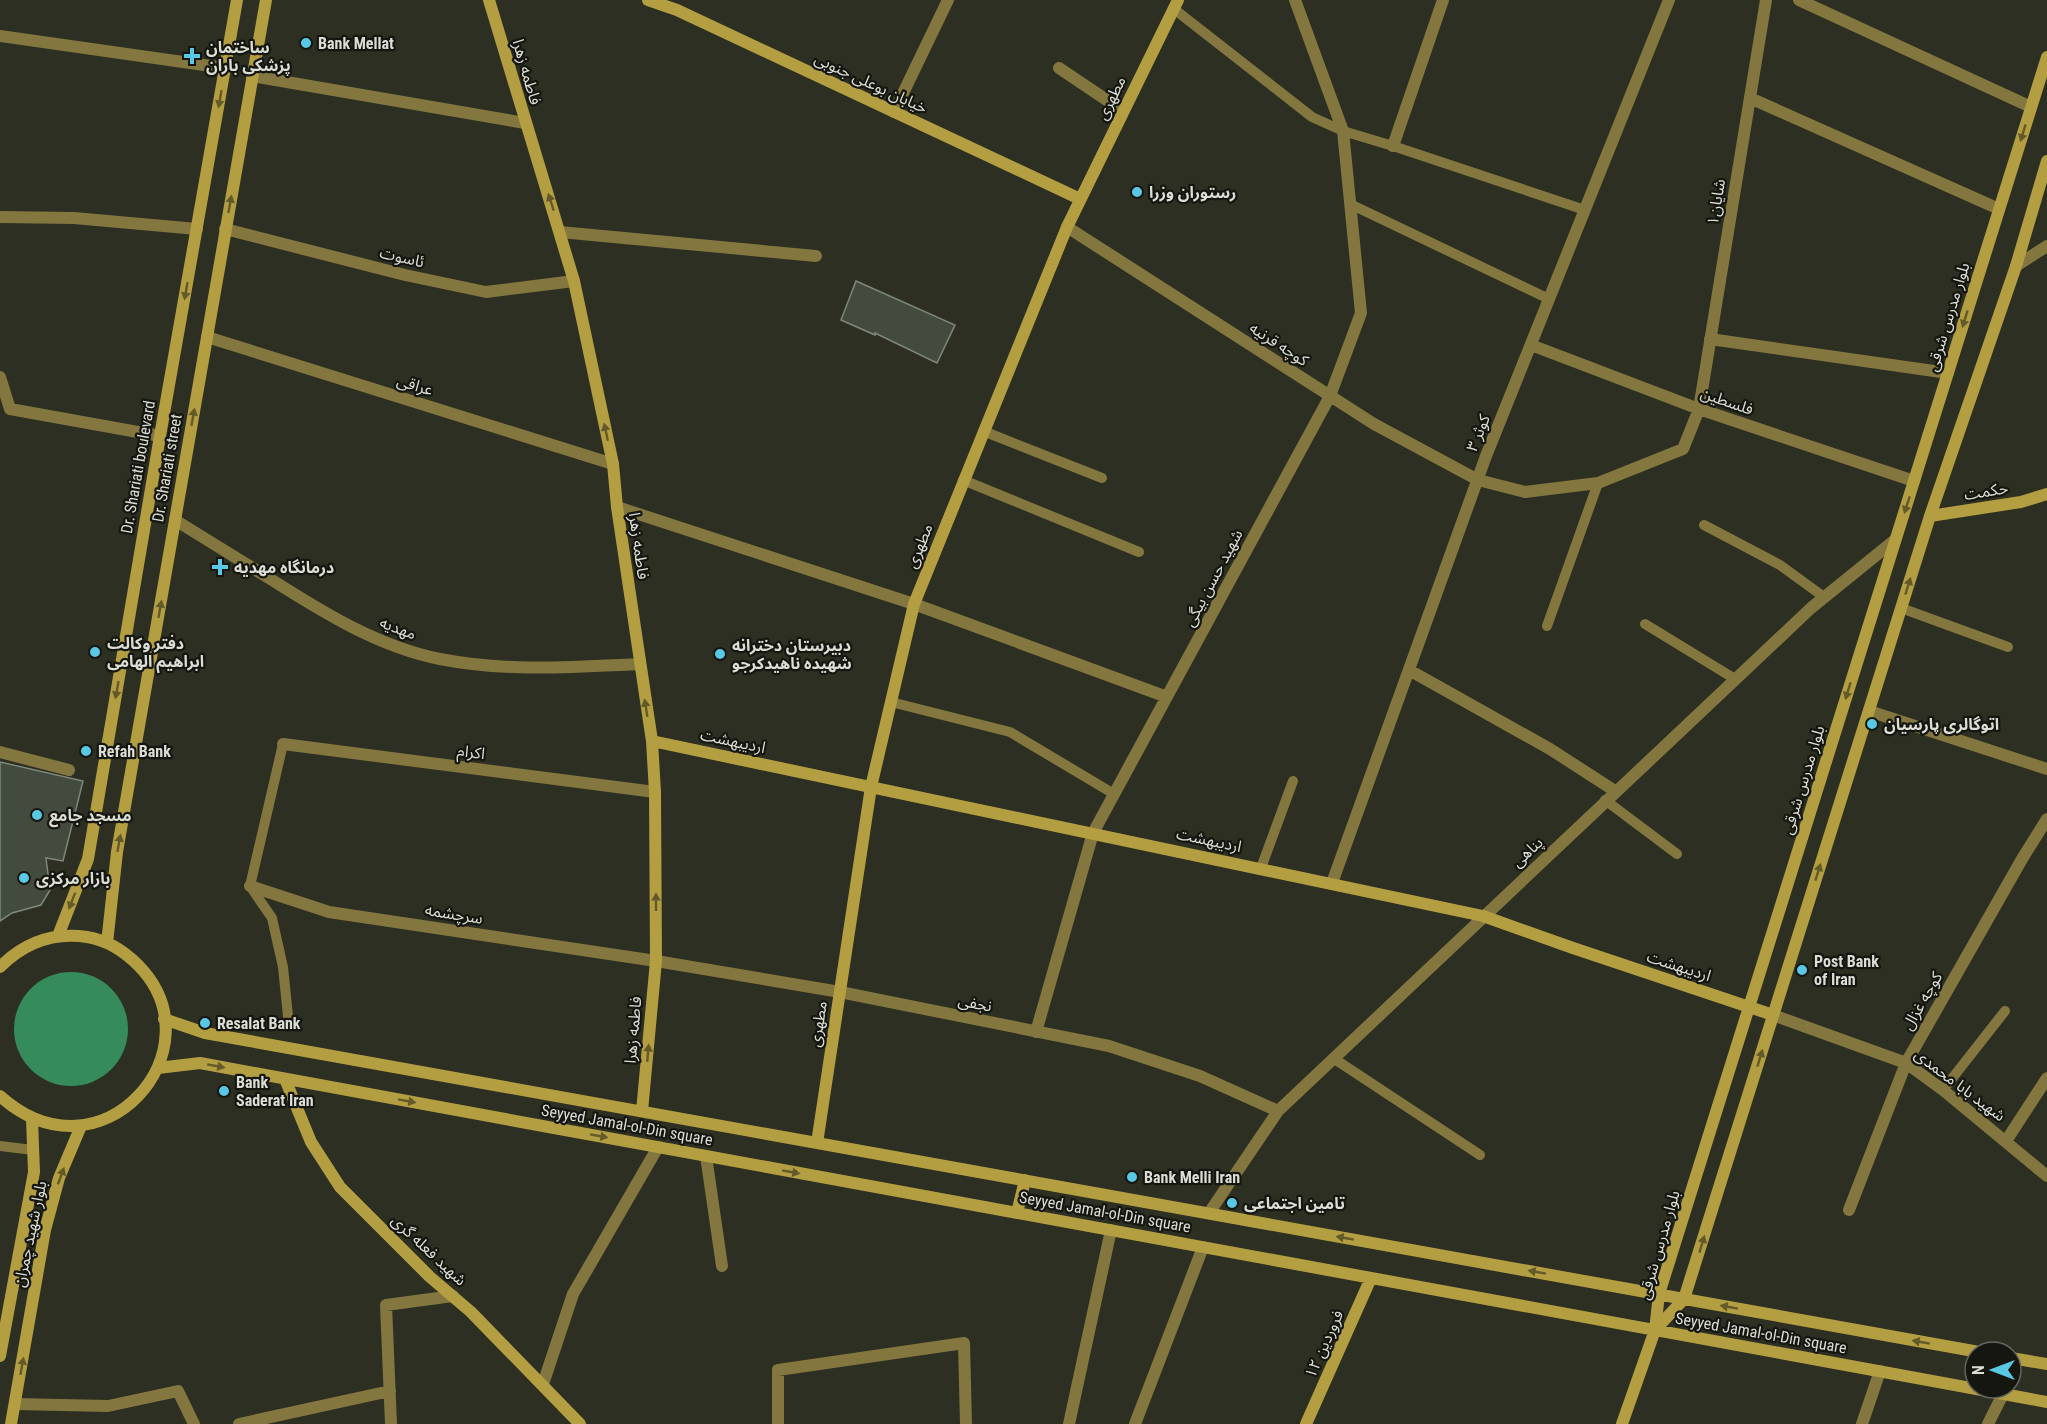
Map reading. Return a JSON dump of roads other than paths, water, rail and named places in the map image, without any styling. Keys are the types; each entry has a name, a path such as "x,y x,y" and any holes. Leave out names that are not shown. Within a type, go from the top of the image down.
{"main road":[{"name":"Dr. Shariati boulevard","path":"58,936 88,859 237,0"},
{"name":"Dr. Shariati street","path":"107,943 115,864 266,0"},
{"name":"فاطمه زهرا","path":"489,0 574,281 613,464 639,664 652,741 655,792 656,961 642,1111"},
{"name":"خیابان بوعلی جنوبی","path":"648,0 676,10 1080,199"},
{"name":"مطهری","path":"817,1143 871,787 914,604 1067,227 1176,4"},
{"name":"بلوار مدرس شرقی","path":"1654,1330 1659,1294 2047,57"},
{"name":"بلوار مدرس شرقی","path":"1654,1330 1684,1299 1930,516 2016,266 2047,161"},
{"name":"حکمت","path":"1930,516 2021,502 2047,494"},
{"name":"اردیبهشت","path":"652,741 1483,916 1773,1016"},
{"path":"0,967 13,954 35,942 58,936 75,935 107,943 128,955 146,973 158,995 164,1019 164,1044 158,1068 148,1086 135,1101 119,1113 100,1122 81,1126 56,1125 32,1119 14,1109 0,1096"},
{"name":"Seyyed Jamal-ol-Din square","path":"164,1019 205,1033 1963,1349"},
{"name":"Seyyed Jamal-ol-Din square","path":"158,1068 200,1063 1963,1387"},
{"name":"شهید فعله گری","path":"285,1079 311,1142 340,1187 430,1277 471,1311 580,1424"},
{"name":"بلوار شهید چمران","path":"0,1356 34,1172 32,1119"},
{"name":"بلوار شهید چمران","path":"12,1424 45,1230 59,1178 81,1126"},
{"path":"1017,1213 1025,1180"},
{"name":"۱۲ فروردین","path":"1306,1424 1371,1278"},
{"path":"1623,1423 1654,1330"},
{"path":"2023,1360 2047,1364"},
{"name":"Seyyed Jamal-ol-Din square","path":"2023,1398 2047,1402"}],"street":[{"path":"894,112 948,0"},
{"name":"شهید حسن بیگی","path":"1036,1032 1093,833 1330,396 1361,313 1343,131 1295,0"},
{"path":"1393,146 1443,0"},
{"name":"کوثر ۳","path":"1332,883 1478,480 1669,0"},
{"name":"شایان۱","path":"1598,483 1683,449 1699,409 1766,0"},
{"path":"1799,0 2031,107"},
{"path":"0,36 225,68"},
{"path":"1059,68 1123,111"},
{"path":"252,76 525,123"},
{"path":"1750,98 1999,209"},
{"path":"0,217 74,218 197,229"},
{"name":"کوچه قرنیه","path":"1067,227 1374,424 1478,480 1525,492 1598,483"},
{"name":"ئاسوت","path":"225,229 405,275 486,292 574,281"},
{"path":"560,232 816,256"},
{"path":"2016,266 2047,246"},
{"name":"عراقی","path":"207,338 613,464"},
{"path":"1710,339 1948,373"},
{"name":"فلسطین","path":"1531,345 1699,409 1914,481"},
{"path":"0,377 10,409 160,436"},
{"path":"617,507 914,604 1167,697"},
{"name":"مهدیه","path":"175,520 334,619 404,649 438,659 486,666 541,668 639,664"},
{"name":"پناهی","path":"1209,1214 1278,1111 1735,679 1824,597 1895,540"},
{"path":"1409,670 1550,749 1610,795"},
{"path":"1869,711 2047,769"},
{"name":"اکرام","path":"283,744 655,792"},
{"path":"0,752 69,770"},
{"name":"کوچه غزال","path":"1849,1210 1906,1063 2047,819"},
{"name":"سرچشمه","path":"250,886 329,912 656,961"},
{"name":"نجفی","path":"656,961 840,992 1108,1047 1200,1076 1278,1111"},
{"name":"شهید بابا محمدی","path":"1773,1016 1906,1063 1943,1090 2047,1176"},
{"path":"2006,1141 2047,1078"},
{"path":"543,1384 573,1294 658,1147"},
{"path":"706,1156 722,1266"},
{"path":"1069,1424 1111,1230"},
{"path":"1135,1424 1203,1247"},
{"path":"391,1424 386,1305 453,1296"},
{"path":"778,1424 778,1370 964,1343 966,1424"},
{"path":"1862,1424 1880,1371"},
{"path":"15,1404 108,1406 178,1391 194,1424"},
{"path":"239,1424 390,1391"},
{"path":"1988,1424 2000,1400"}],"lane":[{"path":"1176,4 1312,117 1343,131 1585,210"},
{"path":"1350,204 1549,299"},
{"path":"984,431 1102,478"},
{"path":"963,480 1140,552"},
{"path":"1547,626 1598,483"},
{"path":"1704,525 1780,565 1824,597"},
{"path":"1901,608 2008,648"},
{"path":"1645,624 1735,679"},
{"path":"891,702 1010,732 1114,794"},
{"path":"283,744 250,886 272,918 283,967 288,1016"},
{"path":"1261,868 1293,781"},
{"path":"1610,795 1677,854"},
{"path":"1943,1090 2005,1011"},
{"path":"1333,1058 1480,1155"},
{"path":"0,1146 33,1150"}],"place":[{"name":"Bank Mellat","path":"306,43"},
{"name":"ساختمان پزشکی باران","path":"192,56"},
{"name":"رستوران وزرا","path":"1137,192"},
{"name":"درمانگاه مهدیه","path":"220,567"},
{"name":"دفتر وکالت ابراهیم الهامی","path":"95,652"},
{"name":"دبیرستان دخترانه شهیده ناهیدکرجو","path":"720,654"},
{"name":"اتوگالری پارسیان","path":"1872,724"},
{"name":"Refah Bank","path":"86,751"},
{"name":"مسجد جامع","path":"37,815"},
{"name":"بازار مرکزی","path":"24,878"},
{"name":"Post Bank of Iran","path":"1802,970"},
{"name":"Resalat Bank","path":"205,1023"},
{"name":"Bank Saderat Iran","path":"224,1091"},
{"name":"Bank Melli Iran","path":"1132,1177"},
{"name":"تامین اجتماعی","path":"1232,1203"}]}
